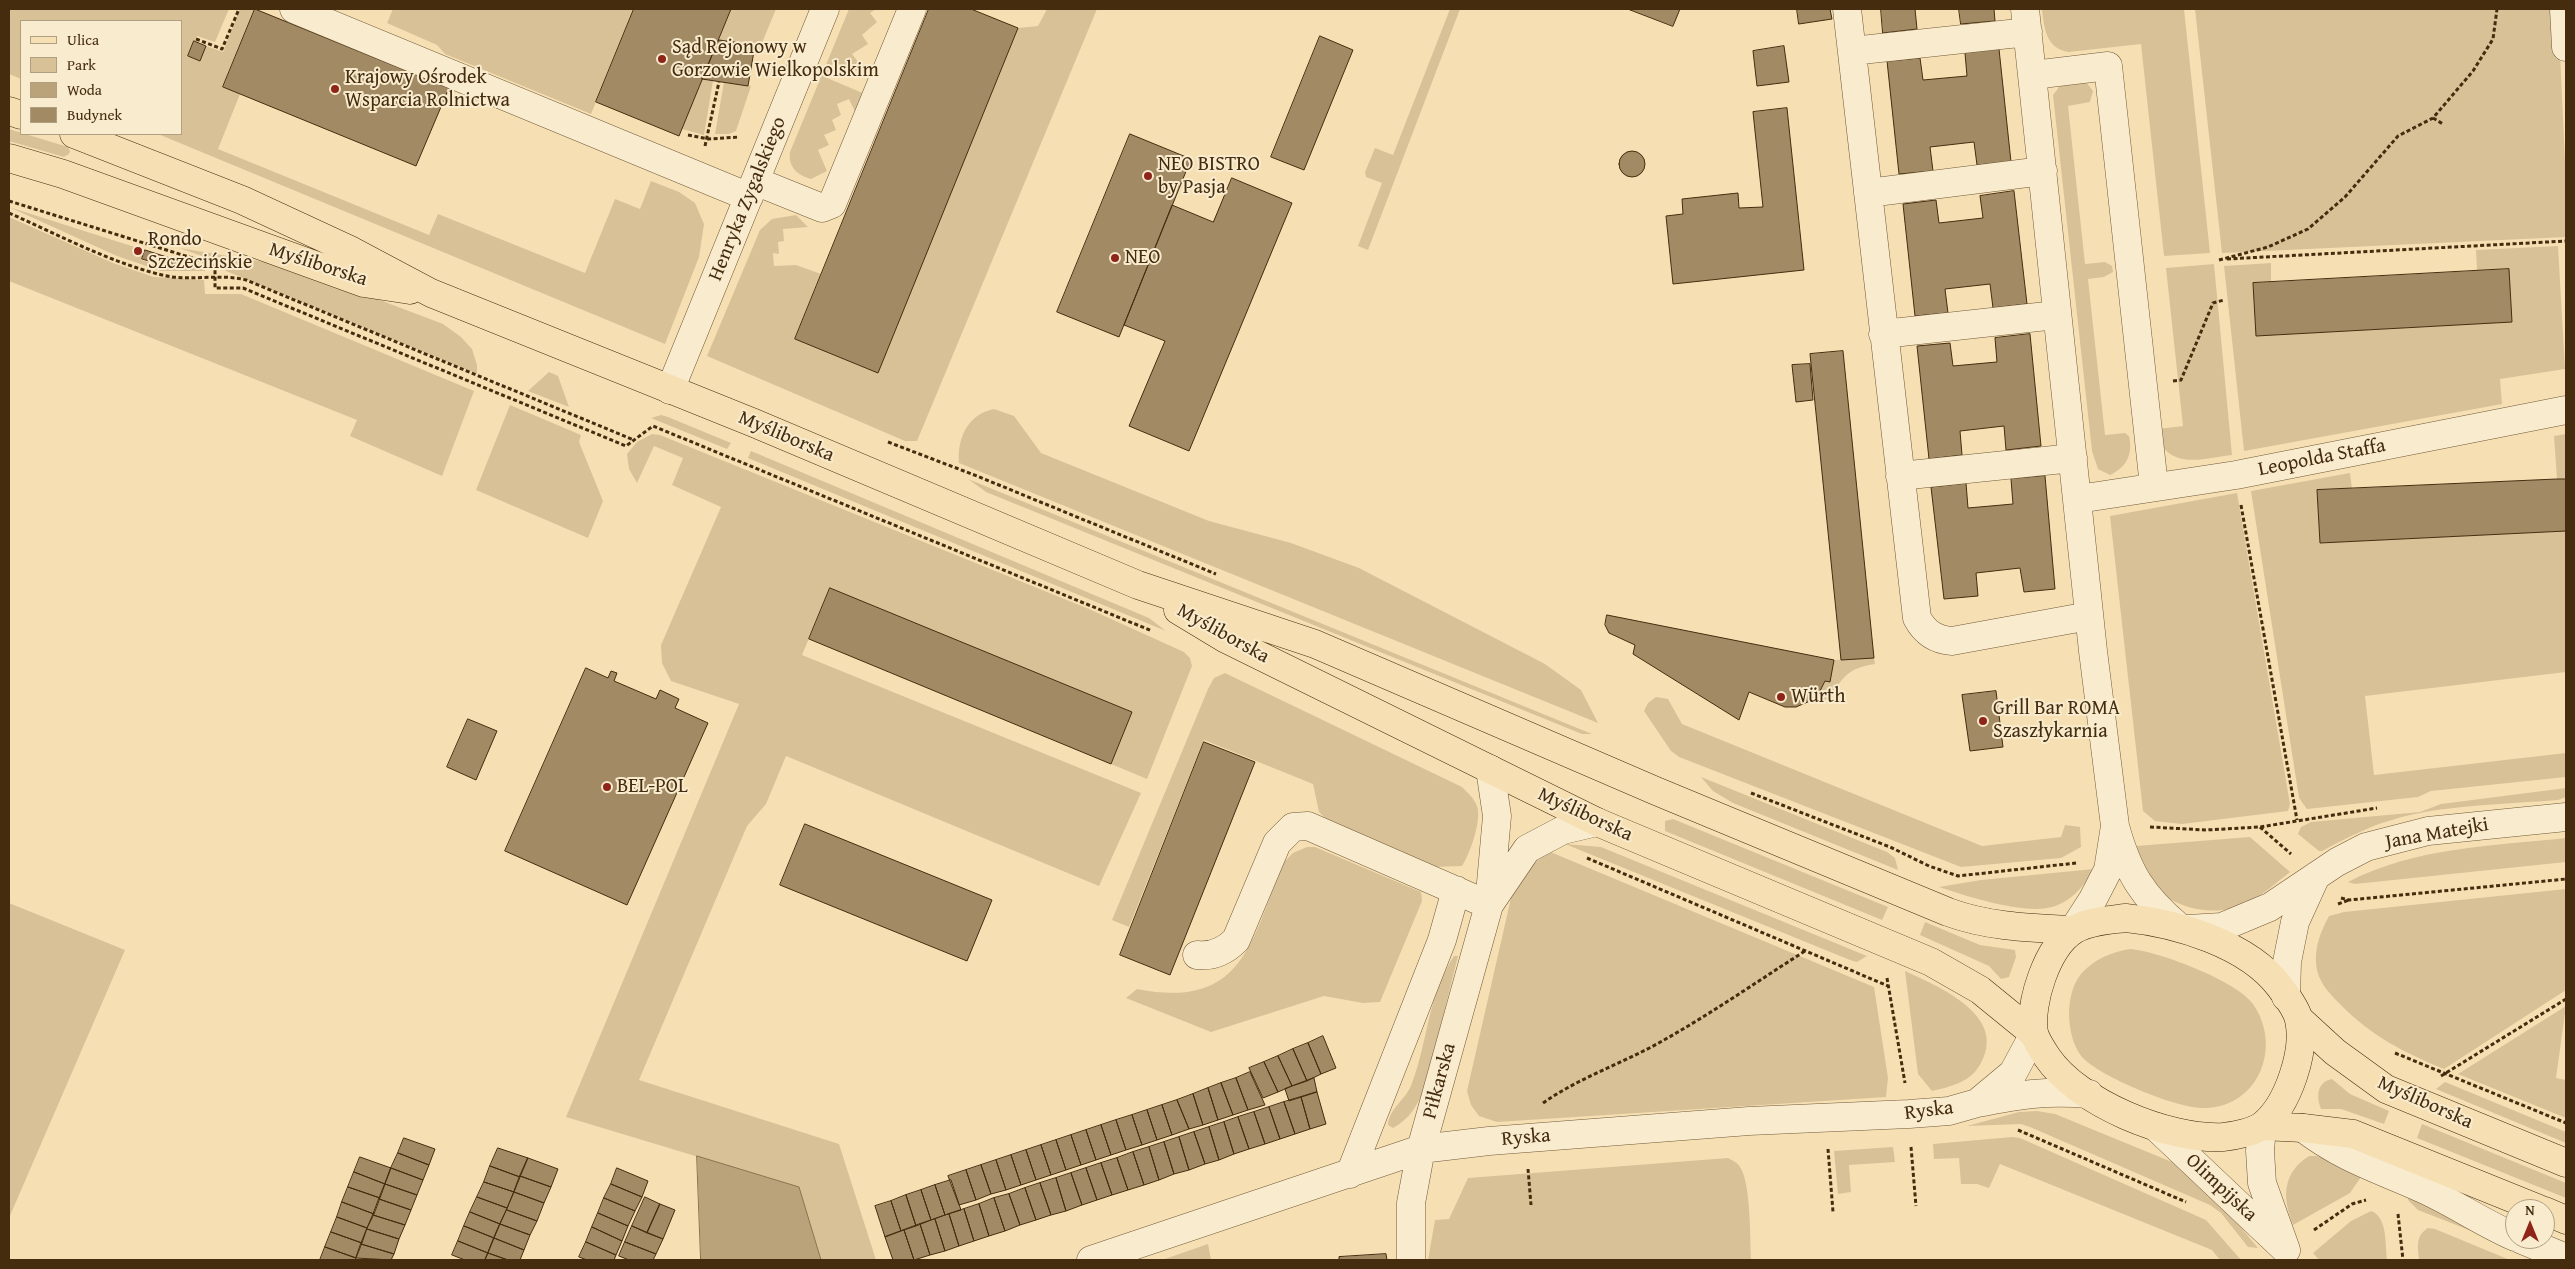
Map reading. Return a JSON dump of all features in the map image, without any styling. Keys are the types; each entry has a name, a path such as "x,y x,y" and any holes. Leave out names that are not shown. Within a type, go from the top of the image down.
{"main road":[{"name":"Myśliborska","path":"77,135 242,200 352,251 432,293 754,423 1138,585 1315,644 1656,791 1948,912 1974,921 1998,925 2073,930 2094,923 2126,918 2183,928 2221,943 2254,963 2278,985 2293,1008 2362,1074 2386,1089 2415,1102 2566,1164"},
{"name":"Myśliborska","path":"9,158 63,174 364,283 432,293"},
{"name":"Myśliborska","path":"1138,585 1226,639 1597,822 1931,962 1980,990 2034,1034"},
{"path":"2073,930 2054,951 2042,975 2035,1006 2034,1034 2046,1057 2064,1077 2089,1094 2116,1110 2156,1126 2198,1136 2231,1136 2262,1126 2303,1128 2353,1134 2515,1199"},
{"path":"2262,1126 2280,1106 2293,1076 2297,1059 2293,1008"}],"street":[{"path":"294,9 694,174 822,208 832,204 912,9"},
{"name":"Henryka Zygalskiego","path":"670,390 826,9"},
{"path":"1847,9 1915,612 1920,624 1930,634 1952,641 2089,616"},
{"path":"2564,9 2566,47"},
{"path":"1852,51 2027,20 2056,315 2078,499 2089,616 2115,826 2122,850 2138,885 2160,910 2183,928"},
{"path":"2032,75 2108,66 2154,486"},
{"path":"1868,193 2042,171"},
{"path":"1884,334 2056,315"},
{"name":"Leopolda Staffa","path":"2078,499 2236,475 2566,410"},
{"path":"1900,476 2073,458"},
{"name":"Piłkarska","path":"1411,1260 1410,1203 1421,1150 1489,904 1497,816 1490,769"},
{"name":"Jana Matejki","path":"2183,928 2222,928 2270,907 2316,876 2366,847 2428,832 2566,817"},
{"name":"Piłkarska","path":"1489,904 1528,849 1563,830 1597,822"},
{"path":"1197,954 1217,953 1225,950 1236,940 1277,843 1293,827 1308,826 1489,904"},
{"path":"2073,930 2093,899 2108,870 2115,826"},
{"path":"2293,1008 2287,962 2295,922 2316,876"},
{"path":"1350,1174 1442,940 1456,890"},
{"name":"Ryska","path":"1978,1103 2012,1073 2034,1034"},
{"name":"Ryska","path":"1090,1260 1421,1150 1489,1141 1749,1121 1949,1111 2027,1093 2055,1091 2089,1094"},
{"name":"Olimpijska","path":"2156,1126 2290,1255"},
{"name":"Olimpijska","path":"2262,1126 2260,1151 2262,1183 2290,1255"},
{"path":"2303,1128 2326,1145 2355,1161 2430,1193 2505,1232"},
{"path":"2544,1249 2566,1258"}],"path":[{"path":"196,39 222,49 239,9"},
{"path":"2498,9 2493,39 2473,71 2433,118 2398,136 2345,197 2308,229 2268,247 2219,260 2566,241"},
{"path":"694,174 708,139 719,82"},
{"path":"2433,118 2443,124"},
{"path":"9,200 215,266 215,288 243,288 626,446 653,426 1154,632"},
{"path":"9,213 116,260 164,276 235,277 246,280 634,440"},
{"path":"2143,385 2181,380 2213,303 2224,300"},
{"path":"2115,826 2206,830 2260,827 2297,820 2236,475"},
{"path":"2260,827 2340,897 2349,900"},
{"path":"1547,838 1561,847 1888,986 1908,1114 1916,1206"},
{"path":"1928,866 1958,876 2077,863"},
{"path":"2334,906 2349,900 2566,879"},
{"path":"1538,1107 1562,1089 1628,1060 1664,1040 1805,950"},
{"path":"2415,1102 2424,1082 2445,1075 2566,999"},
{"path":"2391,1051 2445,1075 2566,1123"},
{"path":"2009,1130 2019,1130 2190,1204"},
{"path":"1828,1144 1833,1212"},
{"path":"2290,1255 2352,1204 2369,1199"},
{"path":"2397,1205 2403,1260"}],"green space":[{"path":"9,9 229,9 215,42 197,36 188,56 200,61 206,46 223,52 240,9 255,9 223,87 240,94 218,149 429,235 438,214 585,273 615,199 640,209 651,181 679,192 695,203 704,224 699,257 665,344 160,135 182,135 182,20 20,20 20,79 9,74"},
{"path":"393,9 634,9 591,114 445,54 437,45 387,23"},
{"path":"731,9 776,9 757,55 753,54 754,45 719,40"},
{"path":"849,9 876,9 870,13 877,22 862,35 868,44 852,54 868,75 833,62 827,78 865,94 856,114 849,99 837,104 841,115 832,120 836,130 824,135 829,145 818,150 827,171 811,179 794,170 790,162 790,152"},
{"path":"1047,9 1097,9 917,441 905,441 707,356 760,230 772,219 796,215 808,227 783,229 784,241 778,242 779,254 773,253 774,266 796,265 821,274 795,339 878,373 1018,28 1038,26"},
{"path":"1450,9 1460,9 1368,250 1358,246 1382,183 1366,177 1365,172 1375,148 1393,155"},
{"path":"2042,9 2184,9 2210,253 2164,256 2141,44 2069,52 2061,50 2051,42 2045,30"},
{"path":"2195,9 2558,9 2566,183 2566,237 2222,253"},
{"path":"702,79 713,81 704,135 682,129"},
{"path":"724,82 751,86 736,131 729,134 715,134"},
{"path":"2063,82 2086,82 2093,91 2090,102 2068,106 2085,264 2105,262 2112,266 2113,272 2104,277 2088,279 2105,435 2125,433 2129,436 2130,443 2129,454 2125,464 2110,475 2098,469 2092,451 2053,95"},
{"path":"9,129 20,132 20,135 29,135 68,147 70,151 64,157 9,141"},
{"path":"9,207 144,250 141,260 174,270 177,260 205,268 205,271 161,271 117,256"},
{"path":"9,217 113,263 154,277 204,280 205,294 241,294 474,391 442,476 350,436 357,420 9,281"},
{"path":"2558,246 2565,369 2500,379 2502,404 2244,451 2224,266 2271,263 2271,282 2253,283 2257,336 2512,322 2509,269 2477,271 2476,250"},
{"path":"179,248 271,263 335,283 443,324 461,337 472,349 477,365 477,374 226,271 225,264"},
{"path":"2214,264 2232,455 2187,460 2170,454 2164,448 2158,429 2183,426 2166,268"},
{"path":"549,372 558,376 569,407 528,391"},
{"path":"510,405 581,435 579,442 603,501 588,538 476,490"},
{"path":"994,409 1014,416 1041,453 1209,521 1291,543 1359,568 1545,664 1581,690 1598,723 959,463 960,445 966,428 977,416"},
{"path":"661,415 731,443 727,449 651,418"},
{"path":"652,434 660,435 1089,609 1184,652 1190,658 1192,666 1147,779 1111,764 1132,712 830,588 802,655 1141,793 1099,886 786,756 766,804 747,826 639,1080 839,1144 876,1260 821,1260 798,1187 566,1117 739,704 671,681 662,663 661,645 721,507 672,485 683,458 654,446 637,483 629,469 627,454 637,442"},
{"path":"2566,434 2566,479 2557,479 2554,436"},
{"path":"751,451 1149,618 1166,631 748,458"},
{"path":"2350,473 2352,489 2317,491 2320,543 2566,531 2566,672 2365,696 2374,775 2566,753 2566,777 2431,791 2418,797 2307,809 2299,798 2251,491"},
{"path":"968,479 1592,734 1582,734 986,492"},
{"path":"2237,493 2290,804 2288,811 2182,824 2155,821 2143,811 2110,516"},
{"path":"1874,658 1875,664 1855,669 1849,673 1823,703 1810,701 1823,686 1834,660"},
{"path":"1225,673 1462,787 1477,806 1478,820 1474,837 1462,866 1432,867 1328,821 1319,812 1313,784 1204,740 1129,927 1112,920 1208,689 1214,678"},
{"path":"1656,697 1668,699 1682,724 1982,846 2061,837 2065,825 2080,827 2081,847 2061,858 1961,867 1679,757 1671,751 1644,711 1648,703"},
{"path":"1701,777 1887,852 1895,858 1898,870 1733,803 1713,791"},
{"path":"2566,788 2566,797 2558,800 2452,808 2410,815 2374,826 2322,851 2319,851 2298,834 2301,827 2311,822 2420,812 2441,804"},
{"path":"1673,819 1888,907 1882,920 1665,831 1665,821"},
{"path":"2250,837 2290,872 2264,893 2247,903 2233,908 2218,910 2202,910 2187,906 2173,901 2160,892 2142,868 2136,846"},
{"path":"2566,838 2566,862 2355,884 2348,882 2400,861 2427,855 2482,846"},
{"path":"1565,844 1601,847 1867,956 1857,962 1850,960"},
{"path":"1307,847 1315,847 1421,892 1422,901 1380,1002 1363,1003 1324,996 1211,1032 1126,998 1137,989 1172,993 1200,989 1221,979 1238,964 1251,943 1283,863 1293,853"},
{"path":"1548,851 1874,987 1888,1078 1886,1097 1497,1122 1479,1116 1471,1105 1467,1091 1511,898 1526,872"},
{"path":"2094,869 2082,887 2071,897 2059,905 2040,909 2011,907 1939,887 1981,880"},
{"path":"2566,889 2566,990 2444,1069 2402,1050 2364,1026 2332,996 2324,986 2319,975 2316,963 2316,950 2329,916 2344,912"},
{"path":"9,903 125,950 9,1218"},
{"path":"1925,922 1980,945 2015,950 2016,957 2009,977 2001,979 1989,966 1920,935"},
{"path":"2130,949 2177,961 2214,977 2244,995 2253,1004 2262,1020 2265,1054 2261,1071 2252,1085 2240,1097 2225,1105 2206,1108 2178,1104 2141,1091 2105,1074 2082,1057 2073,1039 2069,1016 2072,993 2076,983 2081,974 2097,960 2110,954"},
{"path":"1454,956 1458,956 1425,1089 1408,1116 1393,1128 1388,1125 1389,1119 1410,1089 1439,986"},
{"path":"1905,971 1934,985 1964,1004 1977,1016 1985,1029 1987,1044 1982,1061 1973,1074 1961,1082 1932,1091 1918,1074"},
{"path":"2566,1006 2556,1078 2566,1080 2566,1118 2458,1074"},
{"path":"2332,1079 2350,1094 2389,1111 2384,1124 2341,1109 2321,1109 2318,1099 2319,1090 2323,1083"},
{"path":"2445,1082 2566,1132 2566,1143 2436,1089"},
{"path":"2037,1111 2055,1114 2172,1162 2208,1188 2258,1248 2248,1247 2221,1213 2210,1205 2030,1127 2021,1124 1967,1126 2019,1112"},
{"path":"2422,1124 2566,1183 2566,1198 2417,1138"},
{"path":"2012,1137 2020,1138 2206,1220 2241,1260 2220,1260 2212,1250 2000,1164 1989,1188 1977,1184 1961,1184 1959,1158 1934,1159 1933,1144"},
{"path":"1893,1147 1895,1162 1849,1165 1851,1192 1838,1194 1834,1151"},
{"path":"2309,1156 2317,1156 2363,1174 2350,1193 2293,1225 2289,1215 2286,1196 2289,1178 2300,1163"},
{"path":"1728,1158 1740,1167 1744,1175 1748,1198 1751,1260 1428,1260 1435,1220 1449,1219 1468,1178"},
{"path":"2408,1193 2487,1237 2418,1210 2408,1200"},
{"path":"2371,1211 2376,1214 2383,1225 2387,1260 2319,1260 2313,1253 2351,1221"},
{"path":"2428,1228 2435,1229 2510,1260 2419,1260 2419,1238"},
{"path":"1208,1244 1211,1260 1162,1260"}],"water":[{"path":"697,1156 799,1187 821,1260 701,1260"}],"building":[{"path":"255,9 449,88 416,166 223,87"},
{"name":"Sąd Rejonowy w Gorzowie Wielkopolskim","path":"634,9 731,9 679,136 596,102"},
{"path":"929,9 971,9 1018,28 878,373 795,339"},
{"path":"1628,9 1680,9 1673,26"},
{"path":"1797,9 1830,9 1832,19 1799,24"},
{"path":"1881,9 1915,9 1917,29 1883,33"},
{"path":"1959,9 1994,9 1995,21 1961,24"},
{"path":"1320,36 1353,50 1304,170 1271,157"},
{"path":"719,40 755,45 748,86 702,79"},
{"path":"194,41 206,46 200,61 188,56"},
{"path":"1784,46 1789,82 1757,86 1753,51"},
{"path":"1999,49 2011,162 1977,165 1974,142 1930,147 1933,171 1899,174 1887,61 1920,58 1923,80 1967,76 1965,53"},
{"path":"1787,108 1804,270 1673,284 1666,216 1683,214 1682,199 1738,193 1739,208 1763,207 1753,112"},
{"name":"NEO","path":"1130,134 1191,159 1119,337 1057,312"},
{"path":"1632,151 1641,155 1645,164 1641,173 1632,177 1623,173 1619,164 1623,155"},
{"path":"1232,178 1292,203 1189,451 1129,426 1165,341 1124,325 1172,205 1213,222"},
{"path":"2014,191 2027,304 1993,308 1990,284 1945,289 1948,313 1915,316 1903,204 1936,200 1939,223 1983,218 1980,196"},
{"path":"145,250 176,260 173,268 142,259"},
{"path":"2509,269 2512,322 2256,336 2253,283"},
{"path":"2030,334 2041,446 2006,450 2004,426 1960,431 1962,455 1929,459 1917,346 1950,343 1953,366 1997,362 1995,338"},
{"path":"1843,351 1874,658 1841,660 1810,354"},
{"path":"1810,364 1813,400 1796,402 1792,365"},
{"path":"2045,476 2055,589 2024,592 2020,568 1976,573 1978,596 1944,599 1931,487 1966,483 1968,508 2013,504 2011,479"},
{"path":"2566,479 2566,531 2320,543 2317,490"},
{"path":"830,588 1132,712 1111,764 809,639"},
{"path":"1607,615 1834,660 1830,682 1825,681 1818,695 1796,707 1785,707 1749,692 1739,720 1633,654 1635,645 1609,633 1605,625"},
{"name":"BEL-POL","path":"586,668 608,678 611,671 617,673 614,681 656,699 660,690 679,699 675,708 708,723 627,905 505,851"},
{"name":"Grill Bar ROMA Szaszłykarnia","path":"1996,691 2003,747 1970,751 1962,695"},
{"path":"468,719 497,731 476,780 447,767"},
{"path":"1204,742 1255,762 1170,975 1120,955"},
{"path":"805,824 992,900 967,961 780,885"},
{"path":"1323,1036 1336,1068 1321,1074 1308,1043"},
{"path":"1308,1043 1321,1074 1307,1081 1293,1049"},
{"path":"1293,1049 1307,1081 1292,1086 1278,1056"},
{"path":"1278,1056 1292,1086 1278,1092 1264,1062"},
{"path":"1264,1062 1278,1092 1263,1098 1249,1068"},
{"path":"1250,1072 1265,1105 1248,1110 1236,1078"},
{"path":"1236,1078 1248,1110 1233,1115 1221,1083"},
{"path":"1314,1078 1317,1092 1289,1101 1285,1089"},
{"path":"1221,1083 1233,1115 1218,1120 1208,1088"},
{"path":"1208,1088 1218,1120 1203,1125 1193,1094"},
{"path":"1317,1092 1326,1124 1310,1129 1301,1097"},
{"path":"1193,1094 1203,1125 1189,1129 1177,1100"},
{"path":"1301,1097 1310,1129 1295,1134 1284,1102"},
{"path":"1177,1100 1189,1129 1172,1135 1162,1105"},
{"path":"1284,1102 1295,1134 1280,1139 1269,1107"},
{"path":"1162,1105 1172,1135 1157,1140 1147,1110"},
{"path":"1269,1107 1280,1139 1265,1144 1254,1112"},
{"path":"1147,1110 1157,1140 1142,1145 1132,1115"},
{"path":"1254,1112 1265,1144 1249,1149 1238,1117"},
{"path":"1132,1115 1142,1145 1126,1150 1116,1120"},
{"path":"1238,1117 1249,1149 1234,1154 1224,1122"},
{"path":"1116,1120 1126,1150 1111,1155 1101,1125"},
{"path":"1224,1122 1234,1154 1219,1160 1209,1127"},
{"path":"1101,1125 1111,1155 1096,1160 1086,1130"},
{"path":"1209,1127 1219,1160 1205,1164 1194,1132"},
{"path":"1086,1130 1096,1160 1081,1165 1071,1135"},
{"path":"1194,1132 1205,1164 1189,1170 1179,1137"},
{"path":"1071,1135 1081,1165 1066,1170 1056,1140"},
{"path":"1179,1137 1189,1170 1174,1174 1164,1142"},
{"path":"404,1138 435,1149 429,1165 398,1153"},
{"path":"1056,1140 1066,1170 1051,1175 1041,1145"},
{"path":"1164,1142 1174,1174 1159,1180 1149,1147"},
{"path":"1041,1145 1051,1175 1036,1180 1026,1150"},
{"path":"1149,1147 1159,1180 1144,1185 1133,1152"},
{"path":"498,1148 528,1158 520,1177 490,1166"},
{"path":"1026,1150 1036,1180 1021,1185 1011,1155"},
{"path":"1133,1152 1144,1185 1128,1190 1117,1158"},
{"path":"398,1153 429,1165 423,1180 391,1168"},
{"path":"1011,1155 1021,1185 1006,1190 996,1160"},
{"path":"360,1157 391,1168 385,1184 354,1172"},
{"path":"528,1158 558,1169 551,1187 520,1176"},
{"path":"1117,1158 1128,1190 1112,1195 1101,1163"},
{"path":"996,1160 1006,1190 991,1194 981,1165"},
{"path":"1101,1163 1112,1195 1097,1200 1086,1168"},
{"path":"981,1165 991,1194 976,1200 966,1170"},
{"path":"490,1166 520,1177 514,1192 484,1182"},
{"path":"391,1168 423,1180 417,1195 385,1184"},
{"path":"617,1168 648,1181 642,1197 611,1184"},
{"path":"1086,1168 1097,1200 1082,1205 1071,1173"},
{"path":"966,1170 976,1200 959,1205 948,1176"},
{"path":"354,1172 385,1184 380,1198 348,1187"},
{"path":"1071,1173 1082,1205 1066,1211 1056,1178"},
{"path":"520,1176 551,1187 544,1203 514,1192"},
{"path":"1056,1178 1066,1211 1051,1215 1040,1183"},
{"path":"951,1180 961,1210 945,1215 935,1185"},
{"path":"484,1182 514,1192 507,1208 477,1197"},
{"path":"1040,1183 1051,1215 1036,1220 1025,1188"},
{"path":"385,1184 417,1195 411,1210 379,1199"},
{"path":"611,1184 642,1197 635,1211 604,1198"},
{"path":"935,1185 945,1215 931,1220 921,1190"},
{"path":"348,1187 380,1198 374,1214 342,1202"},
{"path":"1025,1188 1036,1220 1020,1225 1009,1194"},
{"path":"921,1190 931,1220 916,1226 906,1195"},
{"path":"514,1192 544,1203 537,1221 507,1210"},
{"path":"1009,1194 1020,1225 1005,1231 994,1198"},
{"path":"906,1195 916,1226 901,1231 891,1201"},
{"path":"477,1197 507,1208 500,1224 470,1212"},
{"path":"645,1197 660,1204 647,1233 632,1226"},
{"path":"604,1198 635,1211 628,1226 598,1213"},
{"path":"994,1198 1005,1231 989,1236 979,1204"},
{"path":"379,1199 411,1210 405,1225 373,1215"},
{"path":"891,1201 901,1231 885,1237 875,1206"},
{"path":"342,1202 374,1214 367,1228 337,1217"},
{"path":"660,1204 675,1210 663,1239 647,1233"},
{"path":"979,1204 989,1236 974,1241 964,1209"},
{"path":"964,1209 974,1241 959,1246 949,1214"},
{"path":"507,1210 537,1221 530,1235 500,1224"},
{"path":"470,1212 500,1224 494,1238 464,1226"},
{"path":"598,1213 628,1226 622,1241 592,1227"},
{"path":"949,1214 959,1246 945,1251 935,1219"},
{"path":"373,1215 405,1225 399,1239 367,1229"},
{"path":"337,1217 367,1228 362,1243 331,1232"},
{"path":"935,1219 945,1251 930,1255 920,1224"},
{"path":"500,1224 530,1235 524,1250 494,1238"},
{"path":"920,1224 930,1255 914,1260 904,1230"},
{"path":"464,1226 494,1238 488,1253 458,1241"},
{"path":"632,1226 663,1239 656,1254 625,1242"},
{"path":"592,1227 622,1241 616,1255 586,1242"},
{"path":"367,1229 399,1239 394,1254 361,1244"},
{"path":"904,1230 914,1260 893,1260 885,1237"},
{"path":"331,1232 362,1243 356,1258 325,1247"},
{"path":"494,1238 524,1250 520,1260 508,1260 488,1253"},
{"path":"458,1241 488,1253 485,1260 465,1260 452,1255"},
{"path":"586,1242 616,1255 614,1260 587,1260 579,1257"},
{"path":"625,1242 656,1254 653,1260 629,1260 619,1256"},
{"path":"361,1244 394,1254 391,1260 356,1258"},
{"path":"325,1247 356,1258 355,1260 320,1260"},
{"path":"488,1253 508,1260 485,1260"},
{"path":"1386,1254 1387,1260 1339,1260 1339,1257"}],"place":[{"name":"Sąd Rejonowy w Gorzowie Wielkopolskim","path":"662,59"},
{"name":"Krajowy Ośrodek Wsparcia Rolnictwa","path":"335,89"},
{"name":"NEO BISTRO by Pasja","path":"1148,176"},
{"name":"Rondo Szczecińskie","path":"138,251"},
{"name":"NEO","path":"1115,258"},
{"name":"Würth","path":"1781,697"},
{"name":"Grill Bar ROMA Szaszłykarnia","path":"1983,721"},
{"name":"BEL-POL","path":"607,787"}]}
